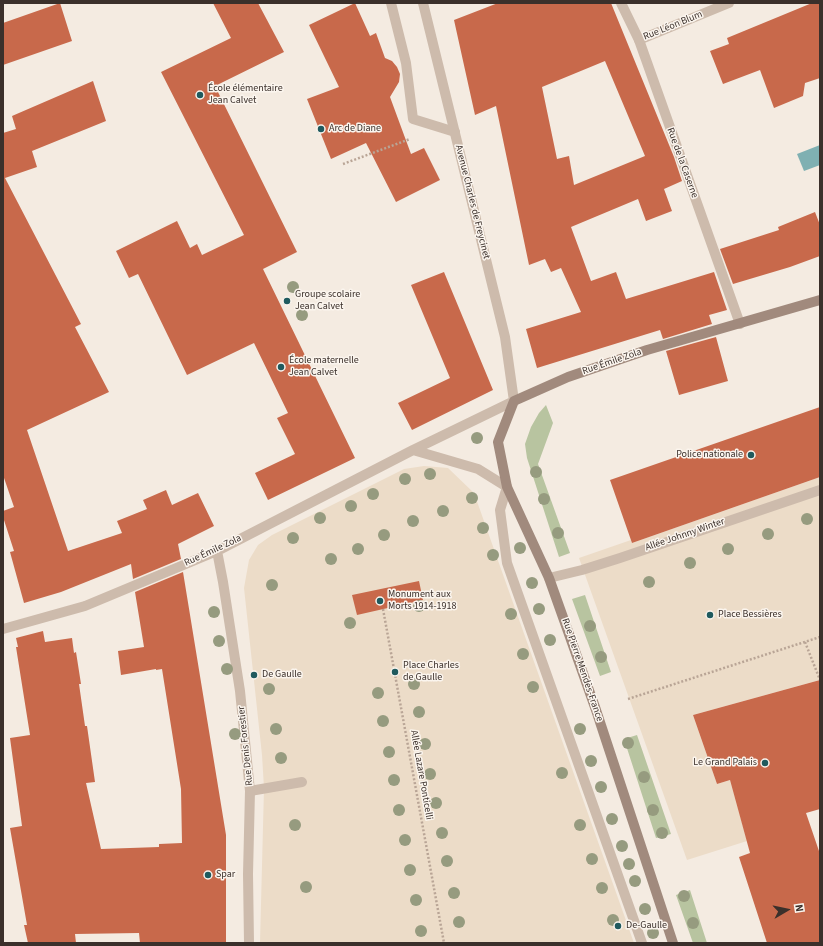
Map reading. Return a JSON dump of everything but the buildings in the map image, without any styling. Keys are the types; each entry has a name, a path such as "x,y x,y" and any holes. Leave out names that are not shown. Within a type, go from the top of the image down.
{"main road":[{"name":"Rue Émile Zola","path":"514,401 568,377 647,350 820,300"},
{"name":"Rue Pierre Mendès-France","path":"514,401 498,442 507,487 549,578 596,710 673,943"}],"street":[{"path":"391,3 406,63 413,119 455,132"},
{"name":"Avenue Charles de Freycinet","path":"423,3 505,337 514,401"},
{"name":"Rue de la Caserne","path":"621,3 639,40 740,324"},
{"name":"Rue Léon Blum","path":"639,40 730,3"},
{"name":"Rue Émile Zola","path":"3,629 85,606 217,551 413,450 514,401"},
{"path":"413,450 478,469 507,487 500,510 507,563 642,943"},
{"name":"Allée Johnny Winter","path":"549,578 582,570 620,558 820,490"},
{"name":"Rue Denis Forestier","path":"217,551 224,582 240,691 250,791 248,874 249,943"},
{"path":"250,791 302,782"}],"path":[{"path":"343,164 401,142"},
{"name":"Allée Lazare Ponticelli","path":"383,609 444,943"},
{"path":"628,699 820,637"},
{"path":"805,642 820,680"}],"green space":[{"path":"546,405 553,423 538,464 570,553 559,557 527,458 525,444 531,427 539,413"},
{"path":"585,595 611,672 600,676 572,599"},
{"path":"637,735 671,834 656,838 624,739"},
{"path":"690,890 707,943 693,943 676,895"}],"shaded area":[{"name":"Place Charles de Gaulle","path":"424,466 448,468 474,493 634,943 260,943 264,788 262,755 244,588 249,560 258,545 272,535 404,469"},
{"name":"Place Bessières","path":"820,477 820,680 693,715 717,784 730,780 747,841 687,860 579,558 631,540 632,543"}],"water":[{"path":"820,145 820,165 804,171 797,154"}],"place":[{"name":"École élémentaire Jean Calvet","path":"200,95"},
{"name":"Arc de Diane","path":"321,129"},
{"name":"Groupe scolaire Jean Calvet","path":"287,301"},
{"name":"École maternelle Jean Calvet","path":"281,367"},
{"name":"Police nationale","path":"751,455"},
{"name":"Monument aux Morts 1914-1918","path":"380,601"},
{"name":"Place Bessières","path":"710,615"},
{"name":"Place Charles de Gaulle","path":"395,672"},
{"name":"De Gaulle","path":"254,675"},
{"name":"Le Grand Palais","path":"765,763"},
{"name":"Spar","path":"208,875"},
{"name":"De-Gaulle","path":"618,926"}]}
